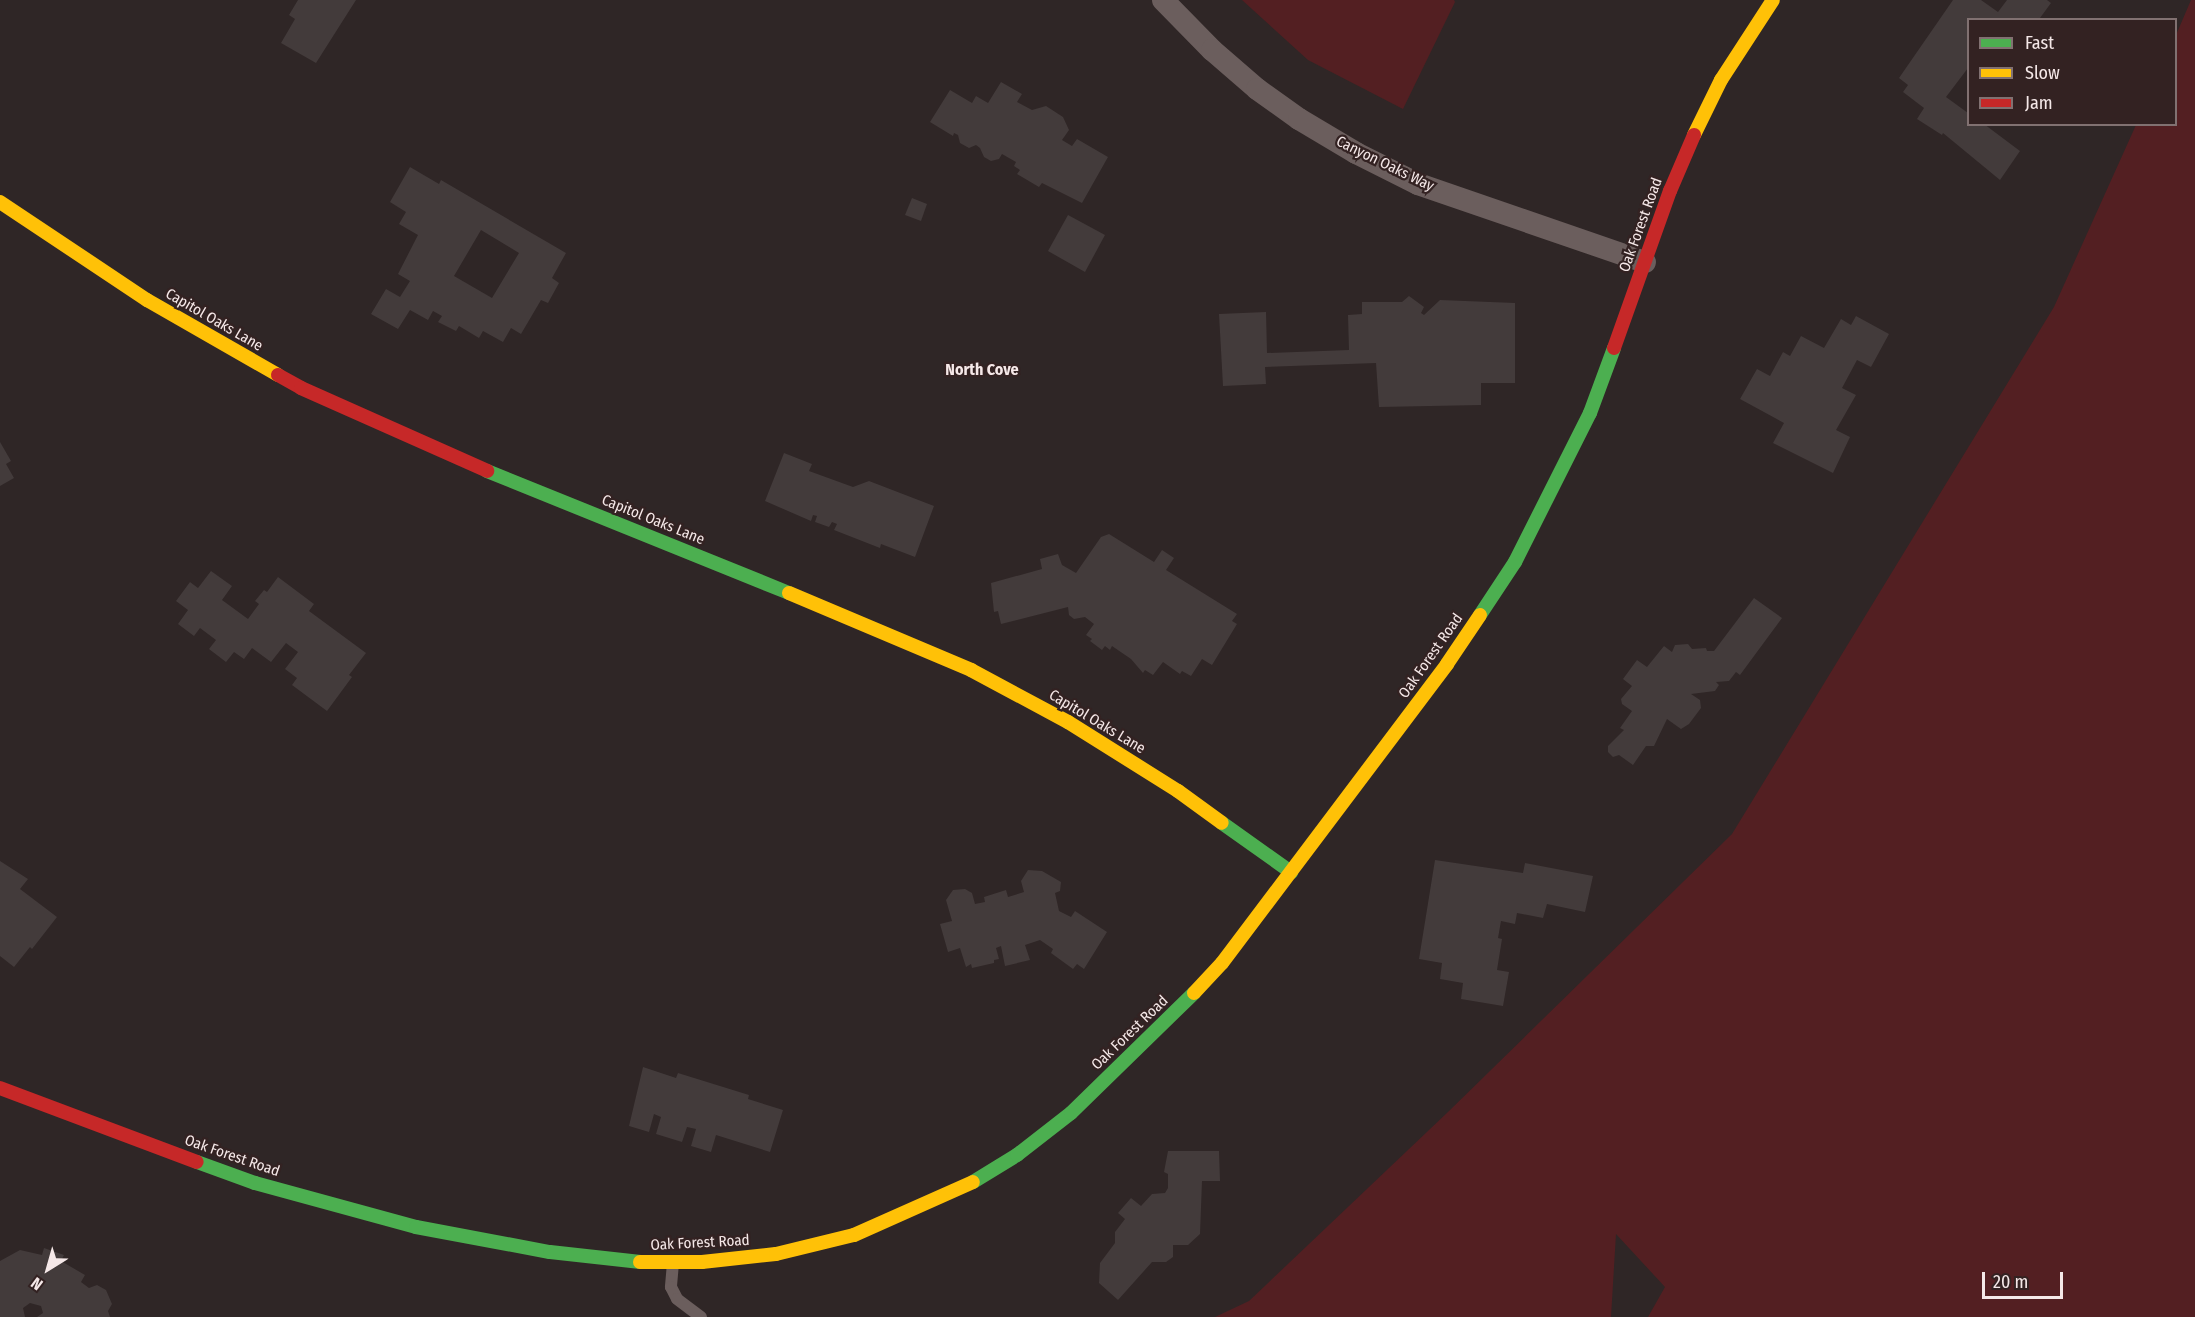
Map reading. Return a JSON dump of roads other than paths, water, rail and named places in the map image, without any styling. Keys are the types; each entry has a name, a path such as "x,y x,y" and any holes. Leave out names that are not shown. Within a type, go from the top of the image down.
{"street":[{"name":"Canyon Oaks Way","path":"1163,0 1212,50 1257,89 1299,119 1356,153 1418,184 1645,262"},
{"name":"Oak Forest Road","path":"0,1088 255,1183 416,1227 550,1252 634,1262 673,1262 776,1254 854,1235 968,1185 1017,1155 1071,1113 1171,1017 1222,963 1447,664 1515,562 1590,413 1691,140 1721,80 1773,0"},
{"name":"Capitol Oaks Lane","path":"0,202 147,300 301,388 448,455 873,627 971,670 1068,722 1178,790 1291,872"}],"lane":[{"path":"673,1262 671,1287 677,1299 701,1317"}],"district":[{"name":"North Cove","path":"982,370"}]}
